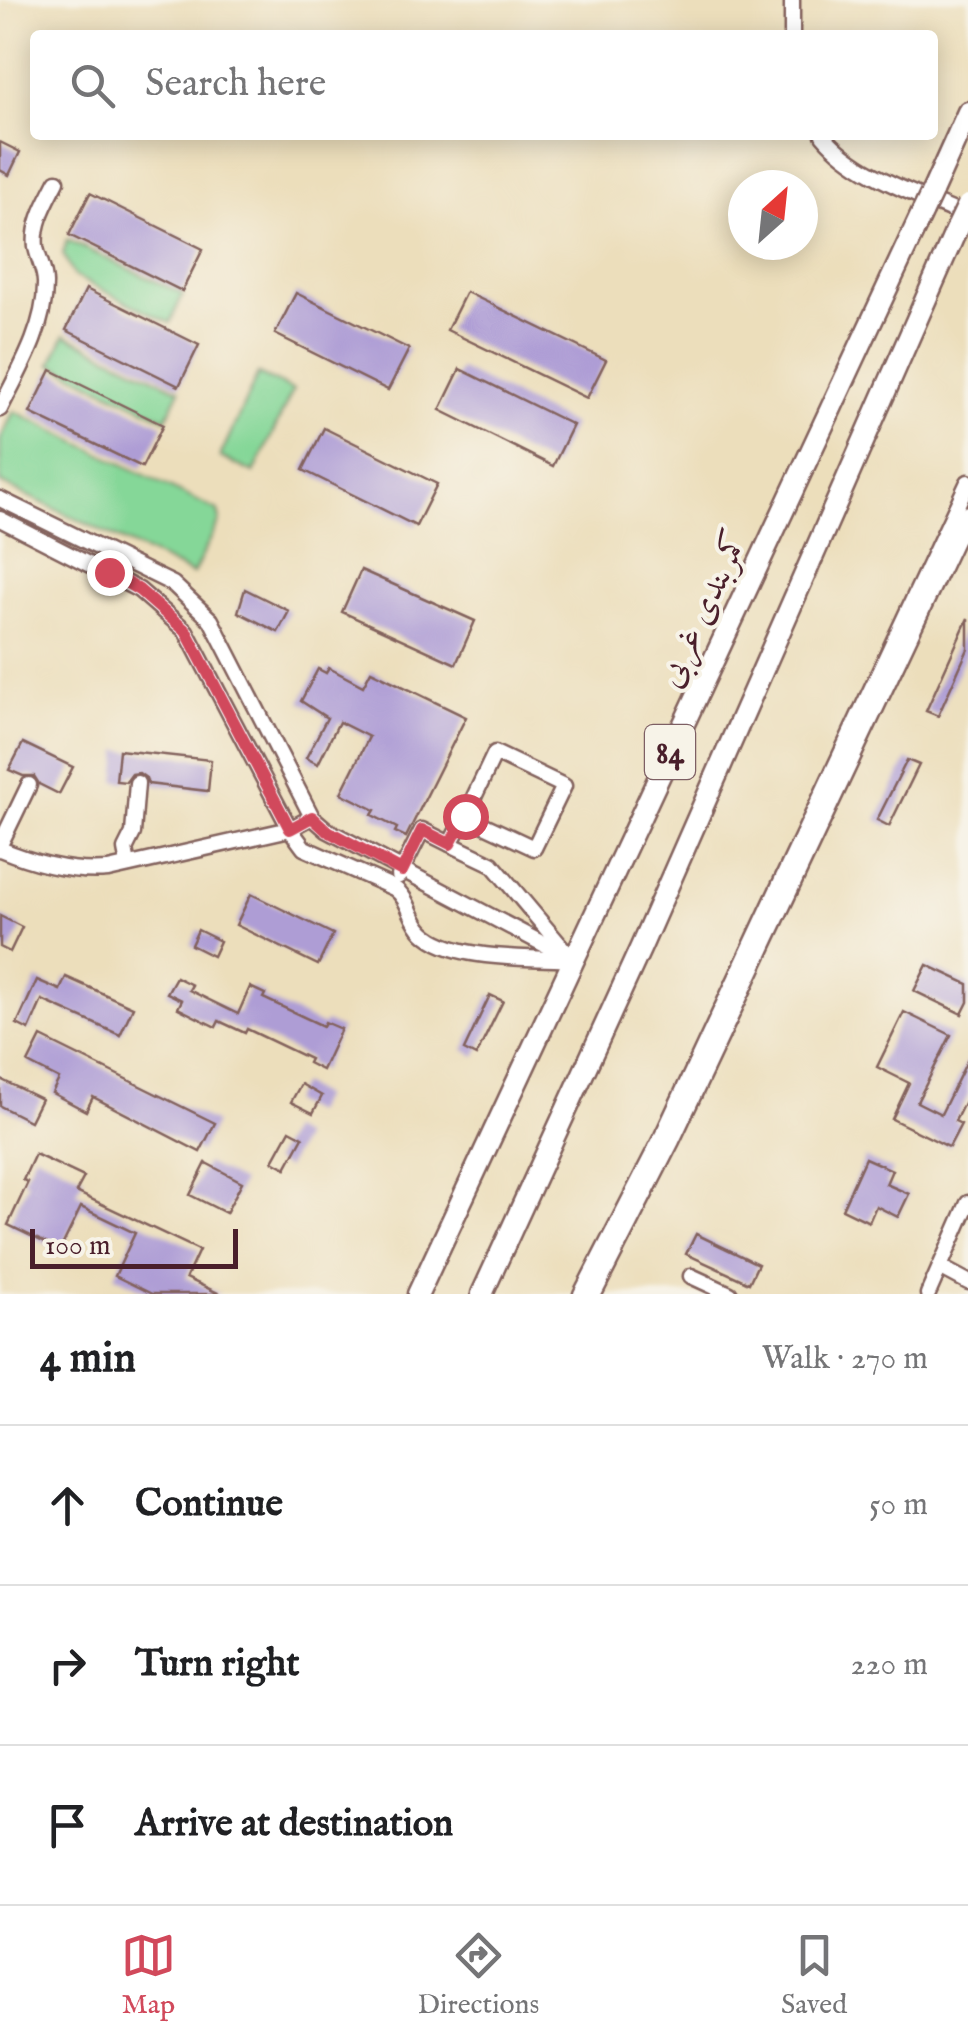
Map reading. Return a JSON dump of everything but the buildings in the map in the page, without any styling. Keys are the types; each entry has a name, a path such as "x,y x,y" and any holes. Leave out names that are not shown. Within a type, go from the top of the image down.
{"highway":[{"name":"کمربندی غربی","path":"418,1294 968,112"},
{"name":"84","path":"482,1294 641,947 968,205"}],"street":[{"path":"792,0 792,30"},
{"path":"828,140 863,168 963,222"},
{"path":"0,409 39,320 46,283 35,244 38,218 58,181"},
{"path":"581,1294 662,1136 968,482"},
{"path":"0,499 174,584 196,603 210,620 312,817 326,830 574,960"},
{"path":"594,1294 672,1141 968,513"},
{"path":"0,519 139,590 186,631 290,829 304,848 394,888 402,894 422,932 457,951 574,960"},
{"path":"450,844 494,753 564,786 534,848 465,816"},
{"path":"128,865 126,849 133,834 136,783"},
{"path":"29,785 0,847 23,859 86,872 290,829 312,817"},
{"path":"394,888 422,830 492,864 574,960"},
{"path":"928,1294 968,1203"},
{"path":"940,1266 968,1282"},
{"path":"691,1276 723,1292"}],"green space":[{"path":"67,240 183,294 170,323 74,276 63,254"},
{"path":"65,335 180,390 166,419 51,364"},
{"path":"258,374 293,390 254,473 220,457"},
{"path":"14,411 218,511 220,520 193,574 0,483 0,440"}],"route":[{"path":"109,572 139,590 186,631 290,829 312,817 326,830 402,871 422,830 450,844 465,816"}]}
